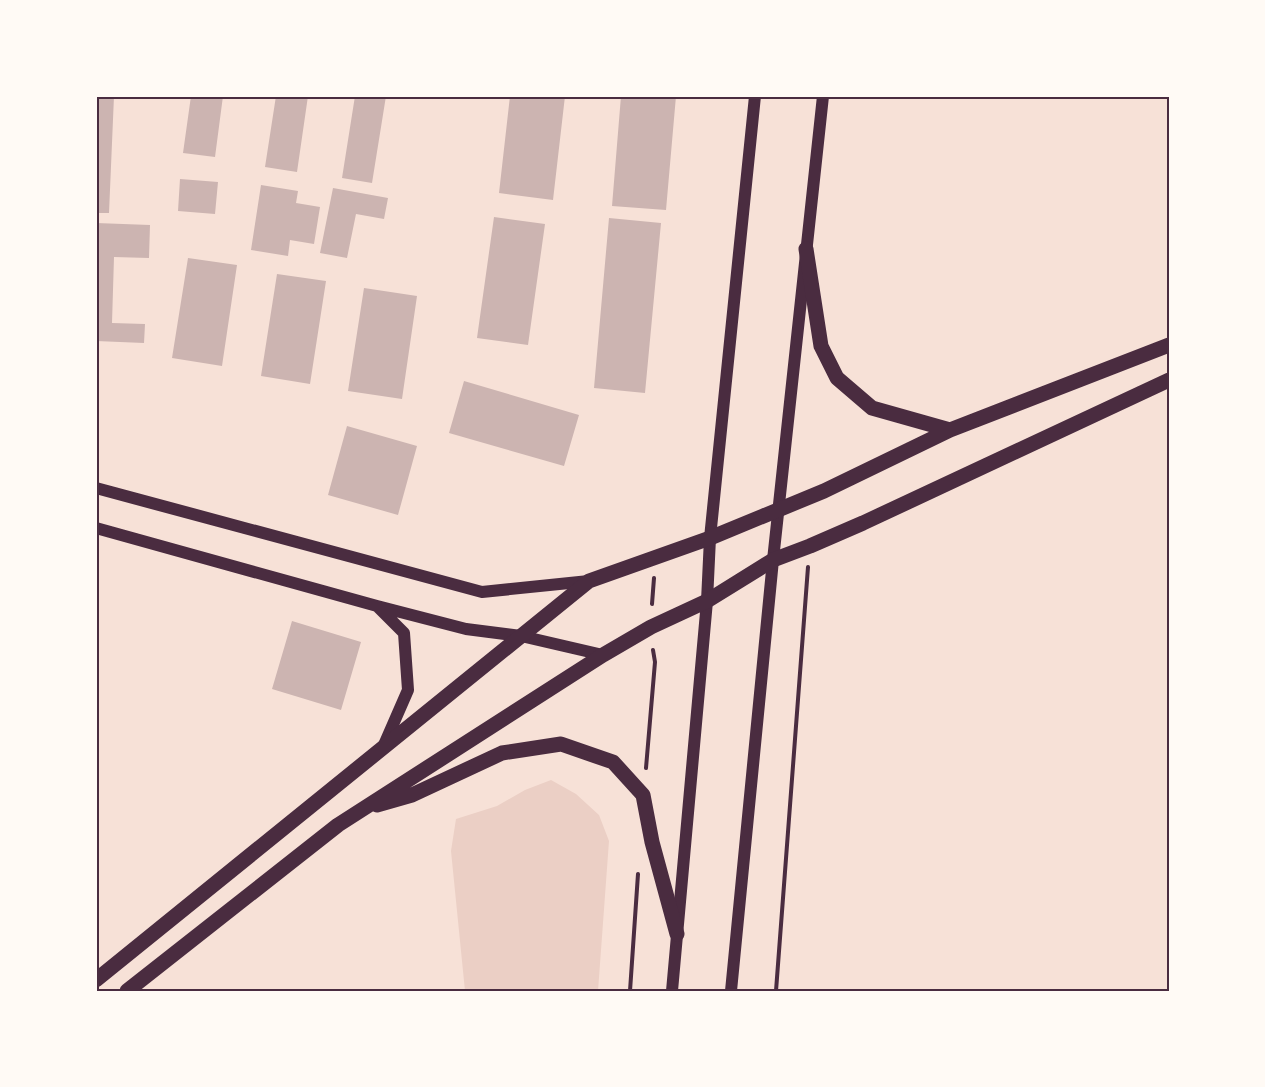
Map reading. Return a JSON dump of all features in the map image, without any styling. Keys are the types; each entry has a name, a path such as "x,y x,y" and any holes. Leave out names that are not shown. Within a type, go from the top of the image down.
{"main road":[{"path":"672,991 707,601 710,538 755,96"},
{"path":"731,991 773,560 823,96"},
{"path":"806,249 821,346 837,378 872,408 950,430"},
{"path":"96,488 482,592 589,581 710,538 825,491 950,430 1169,345"},
{"path":"127,991 338,825 603,655 651,627 707,601 773,560 863,523 1169,380"},
{"path":"96,528 466,629 521,636 603,655"},
{"path":"96,980 589,581"},
{"path":"377,606 404,633 408,690 383,748"},
{"path":"360,811 412,795 502,753 561,744 613,762 643,795 652,842 677,934"}],"path":[{"path":"776,991 810,546"}],"shaded area":[{"path":"551,780 576,794 599,815 609,841 598,991 465,991 451,851 456,819 497,806 525,790"}],"building":[{"path":"96,96 114,96 109,213 96,213"},
{"path":"191,96 223,96 215,157 183,153"},
{"path":"276,96 308,96 297,172 265,167"},
{"path":"355,96 386,96 372,183 342,178"},
{"path":"510,96 565,96 553,200 499,193"},
{"path":"621,96 676,96 666,210 612,206"},
{"path":"180,179 218,182 215,214 178,211"},
{"path":"261,185 298,191 296,203 320,207 314,244 290,240 288,256 251,250"},
{"path":"333,188 388,198 384,219 356,214 347,258 320,253"},
{"path":"494,217 545,224 528,345 477,338"},
{"path":"609,218 661,223 645,393 594,388"},
{"path":"96,223 150,225 149,258 114,257 112,323 145,324 144,343 96,341"},
{"path":"188,258 237,265 222,366 172,358"},
{"path":"277,274 326,281 310,384 261,376"},
{"path":"364,288 417,296 402,399 348,391"},
{"path":"464,381 579,415 564,466 449,433"},
{"path":"347,426 417,446 398,515 328,495"},
{"path":"292,621 361,642 341,710 272,689"}]}
